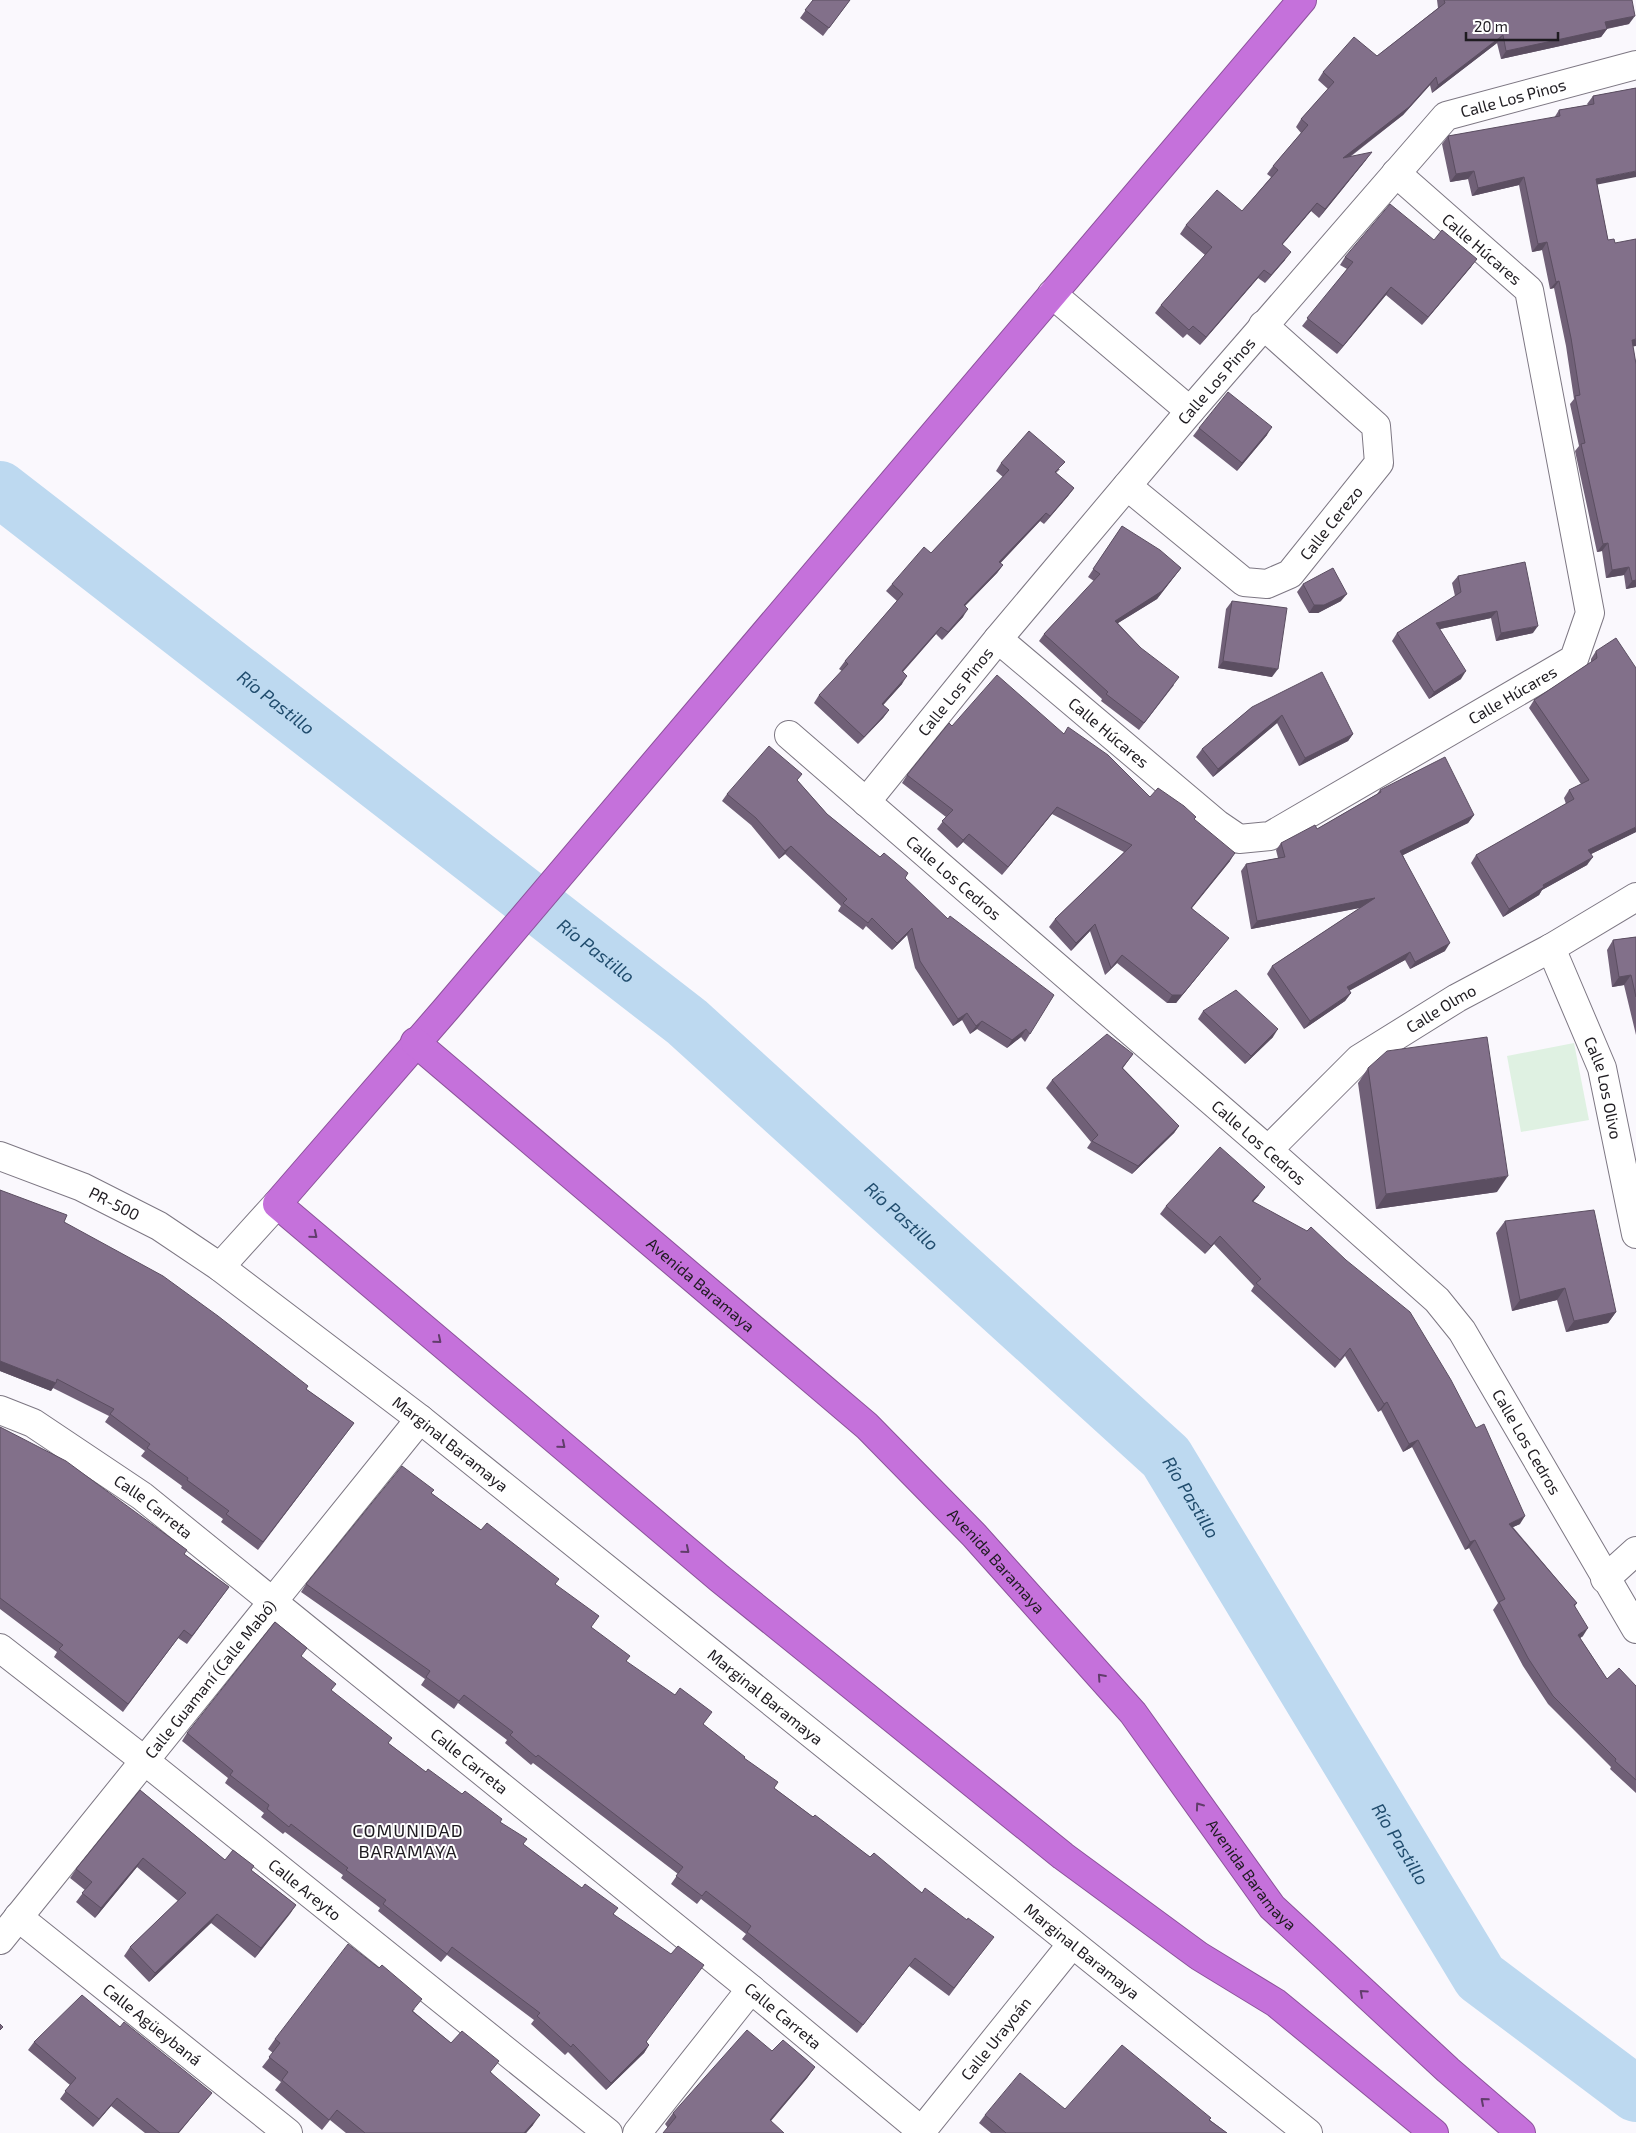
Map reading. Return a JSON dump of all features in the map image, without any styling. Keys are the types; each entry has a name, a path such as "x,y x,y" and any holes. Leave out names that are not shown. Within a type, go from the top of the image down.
{"highway":[{"path":"1302,0 447,1008 415,1042 277,1204 719,1578 1063,1856 1199,1956 1276,2003 1434,2133"},
{"name":"Avenida Baramaya","path":"415,1042 798,1365 867,1426 974,1535 1133,1713 1272,1908 1448,2070 1521,2133"}],"street":[{"name":"Calle Los Pinos","path":"866,802 998,639 1190,411 1446,116 1636,65"},
{"name":"Calle Húcares","path":"998,639 1217,824 1239,839 1270,836 1574,659 1590,613 1529,290 1396,173"},
{"path":"1052,294 1190,411"},
{"name":"Calle Cerezo","path":"1127,486 1244,582 1267,584 1290,574 1379,463 1376,426 1263,325"},
{"name":"Calle Los Cedros","path":"789,735 1268,1150 1438,1300 1462,1331 1605,1579 1636,1629"},
{"name":"Calle Olmo","path":"1268,1150 1359,1059 1457,998 1551,948 1636,897"},
{"name":"Calle Los Olivo","path":"1551,948 1602,1068 1636,1234"},
{"name":"PR-500","path":"0,1156 82,1187 151,1222 220,1266"},
{"path":"220,1266 277,1204"},
{"name":"Marginal Baramaya","path":"220,1266 420,1419 1308,2133"},
{"name":"Calle Carreta","path":"0,1410 33,1423 142,1496 751,1989 922,2132"},
{"name":"Calle Guamaní (Calle Mabó)","path":"0,1940 420,1419"},
{"path":"1605,1579 1636,1551"},
{"name":"Calle Areyto","path":"0,1648 145,1761 608,2133"},
{"name":"Calle Agüeybaná","path":"18,1917 288,2133"},
{"name":"Calle Urayoán","path":"922,2132 1072,1944"},
{"path":"637,2133 751,1989"}],"green space":[{"path":"1574,1043 1589,1120 1521,1132 1507,1056"}],"building":[{"path":"813,0 850,0 829,28 805,10"},
{"path":"1444,0 1632,0 1635,16 1605,22 1607,29 1506,51 1503,35 1438,85 1436,77 1409,107 1343,158 1372,152 1325,209 1317,203 1282,244 1291,252 1271,275 1264,270 1206,337 1193,326 1189,330 1161,305 1212,247 1186,225 1217,190 1242,211 1278,170 1273,166 1308,125 1301,119 1334,82 1323,72 1354,37 1377,56 1445,3"},
{"path":"1636,88 1636,171 1596,179 1608,240 1614,239 1615,243 1636,239 1636,339 1632,340 1636,364 1636,580 1632,581 1629,567 1612,570 1608,543 1603,544 1581,444 1585,443 1575,396 1580,395 1559,281 1556,282 1547,242 1538,244 1524,177 1478,188 1474,171 1456,174 1448,136 1560,116 1559,110 1594,104 1593,96"},
{"path":"1390,204 1434,240 1442,230 1477,259 1428,317 1391,287 1343,346 1307,318 1353,262 1345,257"},
{"path":"1228,392 1272,427 1242,463 1199,428"},
{"path":"1029,431 1065,462 1055,472 1074,488 1050,516 1046,513 999,562 1003,565 964,605 968,609 948,632 941,627 902,671 907,676 882,704 889,710 864,737 819,695 848,664 845,661 903,594 892,584 924,547 931,553 1009,470 1001,463"},
{"path":"1122,526 1160,550 1181,568 1162,591 1115,621 1141,648 1179,677 1144,723 1106,694 1108,692 1044,634 1100,574 1093,569"},
{"path":"1525,562 1538,626 1501,633 1497,611 1436,623 1466,671 1434,692 1397,633 1461,592 1458,576"},
{"path":"1333,568 1347,594 1324,605 1314,605 1303,584"},
{"path":"1232,601 1287,608 1278,669 1223,661"},
{"path":"1616,638 1636,668 1636,827 1588,850 1593,857 1543,885 1544,887 1509,909 1476,855 1574,799 1569,790 1589,780 1534,700 1597,658 1596,651"},
{"path":"1322,672 1353,734 1305,758 1282,715 1218,769 1202,749 1252,707"},
{"path":"997,675 1064,734 1068,727 1108,755 1150,797 1158,788 1184,806 1196,817 1194,819 1235,853 1191,908 1229,938 1182,995 1172,995 1122,955 1111,968 1095,924 1076,943 1055,919 1132,845 1057,807 1008,867 969,834 963,840 942,821 953,810 907,775 949,723 952,726"},
{"path":"769,746 802,774 797,780 827,814 880,857 884,853 908,873 905,878 948,919 950,916 1054,995 1030,1034 1026,1029 1012,1040 982,1021 976,1026 967,1013 958,1019 920,961 912,928 897,943 872,918 868,923 843,903 847,899 791,846 785,851 756,818 727,794"},
{"path":"1445,757 1474,815 1400,851 1450,943 1415,962 1410,952 1347,987 1351,993 1310,1021 1272,966 1375,898 1257,921 1246,864 1285,857 1281,843 1315,825 1317,829 1381,792 1380,790"},
{"path":"1636,937 1636,997 1631,975 1619,977 1613,940"},
{"path":"1236,990 1278,1029 1251,1056 1203,1011"},
{"path":"1107,1034 1133,1054 1122,1068 1179,1126 1138,1166 1092,1141 1098,1135 1052,1080"},
{"path":"1487,1037 1508,1176 1386,1194 1368,1068 1387,1051"},
{"path":"1220,1147 1265,1187 1252,1201 1307,1231 1311,1227 1346,1260 1410,1312 1451,1380 1476,1428 1484,1424 1525,1516 1509,1524 1577,1603 1574,1605 1588,1628 1578,1635 1607,1679 1619,1668 1636,1686 1636,1780 1615,1761 1616,1759 1553,1696 1528,1658 1499,1602 1505,1599 1475,1540 1470,1542 1418,1440 1409,1444 1387,1402 1384,1404 1350,1348 1340,1360 1256,1283 1261,1279 1220,1236 1211,1246 1166,1206"},
{"path":"0,1190 67,1215 64,1222 163,1276 308,1386 306,1389 354,1423 263,1542 226,1514 229,1511 147,1448 150,1444 110,1414 114,1409 57,1379 56,1383 0,1361"},
{"path":"1594,1210 1616,1312 1574,1321 1565,1288 1520,1300 1505,1221"},
{"path":"0,1427 66,1461 187,1550 184,1554 229,1587 192,1636 184,1630 128,1704 59,1649 63,1645 0,1598"},
{"path":"402,1466 434,1490 431,1493 481,1530 487,1523 559,1579 555,1584 599,1616 591,1627 630,1656 626,1661 675,1695 680,1688 712,1712 703,1724 744,1758 778,1782 774,1788 813,1817 815,1815 870,1857 874,1853 922,1893 925,1888 967,1920 968,1918 994,1937 954,1988 915,1958 863,2025 747,1932 751,1926 706,1891 702,1896 676,1876 683,1867 538,1755 536,1757 510,1735 513,1732 464,1695 459,1701 426,1677 430,1671 306,1584"},
{"path":"275,1622 307,1648 301,1656 336,1684 331,1690 392,1738 388,1743 426,1772 428,1769 462,1794 465,1791 502,1819 500,1822 527,1839 523,1844 582,1888 585,1884 618,1908 613,1914 671,1954 678,1946 704,1965 646,2042 649,2045 611,2083 573,2044 571,2047 537,2016 540,2013 452,1947 447,1954 383,1904 386,1900 346,1870 348,1868 291,1824 289,1827 267,1809 269,1805 230,1775 233,1771 187,1733"},
{"path":"140,1790 225,1860 233,1850 254,1866 251,1870 296,1905 261,1948 217,1914 155,1973 130,1947 186,1893 143,1858 101,1908 82,1893 92,1882 76,1869"},
{"path":"348,1944 379,1968 382,1965 422,1999 412,2011 451,2043 462,2031 499,2061 490,2072 540,2115 524,2133 365,2133 337,2110 329,2120 282,2080 288,2072 269,2057 280,2043 275,2039"},
{"path":"82,1995 120,2027 124,2022 212,2093 178,2133 160,2133 117,2098 99,2119 65,2091 76,2078 34,2042"},
{"path":"747,2030 772,2051 783,2040 815,2067 770,2120 784,2133 663,2133 676,2117 673,2113"},
{"path":"1122,2045 1211,2118 1209,2120 1227,2133 1006,2133 985,2115 1020,2073 1065,2109"}],"waterway":[{"name":"Río Pastillo","path":"0,489 687,1022 1166,1457 1480,1977 1636,2094"}],"district":[{"name":"COMUNIDAD BARAMAYA","path":"408,1841"}]}
